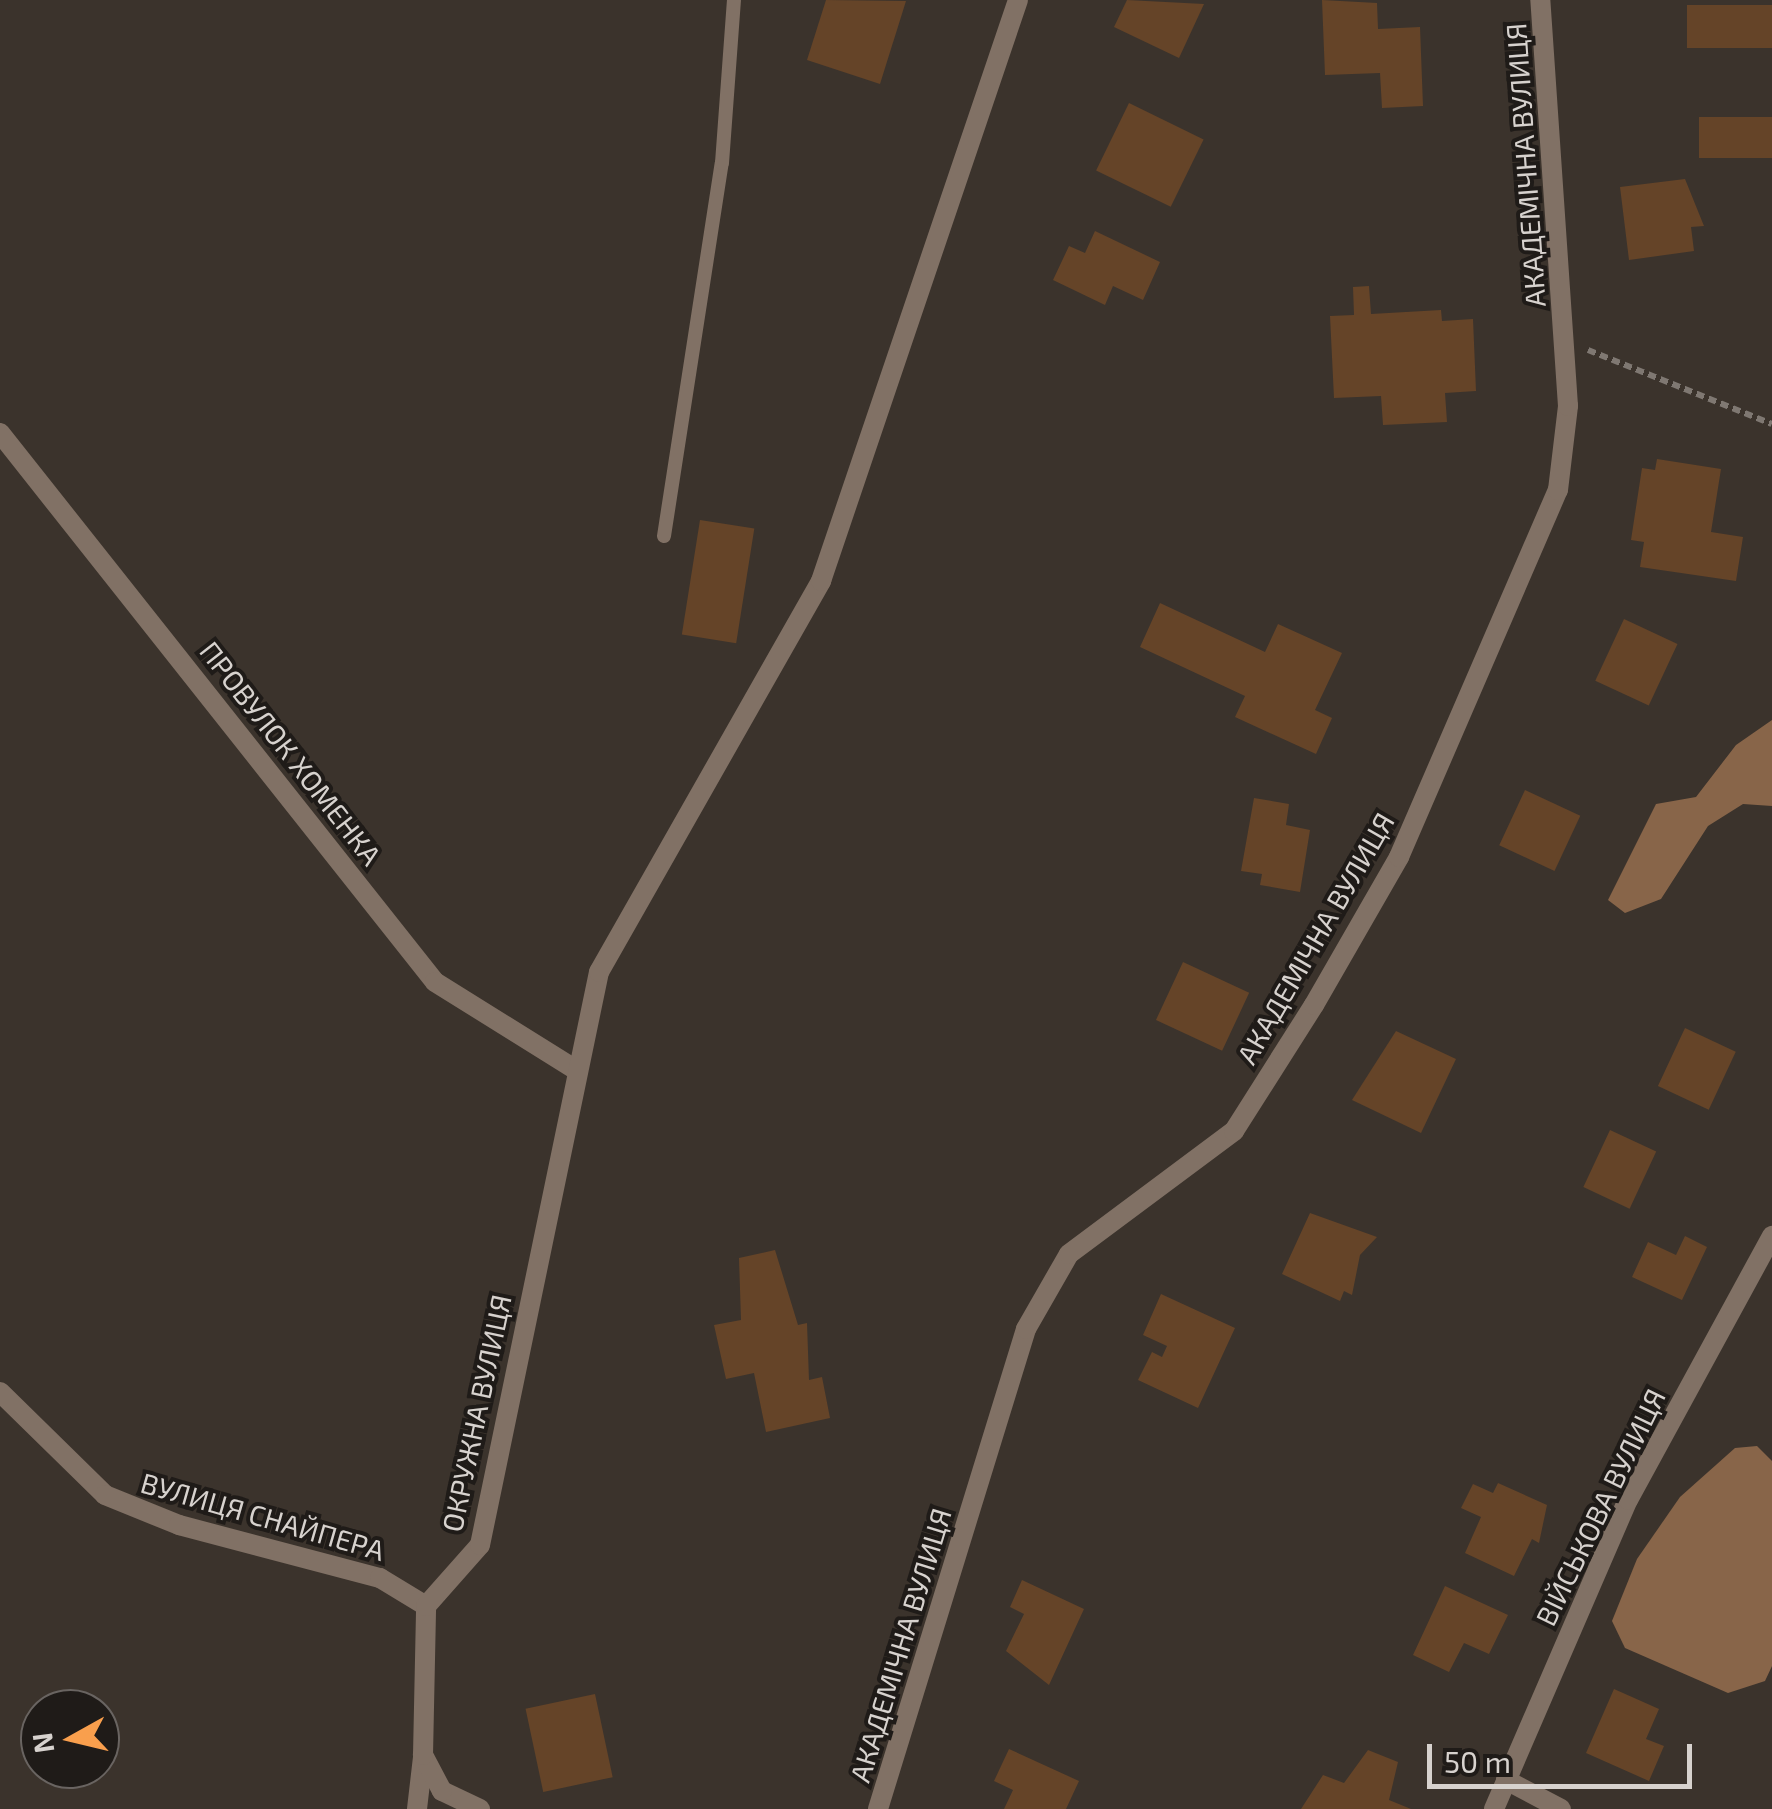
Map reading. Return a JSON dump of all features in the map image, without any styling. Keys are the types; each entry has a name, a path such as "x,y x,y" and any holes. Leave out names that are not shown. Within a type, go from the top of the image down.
{"street":[{"path":"573,1068 599,972 821,582 1018,0"},
{"name":"АКАДЕМІЧНА ВУЛИЦЯ","path":"878,1809 1026,1329 1069,1254 1234,1131 1399,857 1558,490 1565,343 1540,0"},
{"name":"ПРОВУЛОК ХОМЕНКА","path":"0,433 435,982 573,1068"},
{"name":"ОКРУЖНА ВУЛИЦЯ","path":"426,1606 480,1544 573,1068"},
{"name":"ВІЙСЬКОВА ВУЛИЦЯ","path":"1494,1809 1628,1500 1772,1236"},
{"name":"ВУЛИЦЯ СНАЙПЕРА","path":"0,1392 105,1495 178,1525 380,1578 426,1606"},
{"path":"417,1809 423,1755 426,1606"},
{"path":"423,1755 457,1802 480,1809"},
{"path":"1506,1780 1560,1809"}],"lane":[{"path":"664,536 722,163 734,0"}],"path":[{"path":"1565,343 1772,424"}],"shaded area":[{"path":"1772,720 1772,806 1743,804 1708,826 1661,899 1625,913 1608,900 1656,804 1696,797 1736,745"},
{"path":"1757,1446 1772,1461 1772,1666 1765,1681 1728,1693 1625,1648 1612,1621 1637,1559 1680,1497 1735,1448"}],"building":[{"path":"826,0 906,1 880,84 807,60"},
{"path":"1127,0 1204,4 1179,58 1114,27"},
{"path":"1322,0 1377,3 1378,29 1420,27 1423,106 1382,108 1380,73 1325,75"},
{"path":"1687,5 1772,5 1772,48 1687,48"},
{"path":"1129,103 1204,139 1171,207 1096,170"},
{"path":"1699,117 1772,117 1772,158 1699,158"},
{"path":"1685,179 1704,226 1691,227 1694,251 1629,260 1620,187"},
{"path":"1095,231 1160,262 1143,300 1113,286 1105,305 1053,280 1069,246 1085,253"},
{"path":"1369,286 1371,314 1441,310 1442,321 1473,319 1476,391 1445,393 1447,422 1383,425 1381,396 1334,398 1330,316 1354,315 1353,287"},
{"path":"1657,459 1721,469 1711,532 1743,537 1736,581 1640,567 1644,542 1631,540 1642,468 1655,470"},
{"path":"700,520 754,529 736,643 682,635"},
{"path":"1160,603 1265,652 1278,624 1342,653 1315,710 1332,718 1316,754 1235,717 1245,696 1140,647"},
{"path":"1624,619 1677,644 1649,706 1595,681"},
{"path":"1525,790 1580,816 1555,871 1499,845"},
{"path":"1254,798 1289,804 1286,825 1310,830 1300,892 1260,885 1262,874 1241,871"},
{"path":"1183,962 1249,993 1222,1051 1156,1020"},
{"path":"1685,1028 1736,1052 1709,1110 1658,1086"},
{"path":"1396,1031 1456,1059 1421,1133 1352,1100"},
{"path":"1610,1130 1656,1152 1630,1209 1583,1187"},
{"path":"1310,1213 1377,1237 1360,1255 1352,1295 1344,1291 1340,1301 1282,1274"},
{"path":"1685,1236 1707,1247 1682,1300 1632,1277 1648,1242 1676,1255"},
{"path":"775,1250 798,1325 807,1323 809,1380 822,1377 830,1418 766,1432 754,1373 726,1379 714,1325 741,1320 739,1258"},
{"path":"1161,1294 1235,1328 1198,1408 1138,1380 1152,1352 1162,1357 1167,1346 1143,1335"},
{"path":"1498,1483 1547,1505 1539,1543 1532,1539 1514,1576 1465,1553 1481,1517 1461,1508 1473,1484 1493,1493"},
{"path":"1022,1580 1084,1609 1049,1685 1006,1651 1024,1614 1010,1607"},
{"path":"1445,1586 1508,1615 1489,1654 1464,1643 1449,1672 1413,1655"},
{"path":"1614,1689 1659,1709 1646,1739 1664,1746 1649,1781 1586,1753"},
{"path":"595,1694 613,1777 543,1792 526,1709"},
{"path":"1009,1749 1079,1781 1066,1809 1004,1809 1013,1790 994,1781"},
{"path":"1368,1750 1398,1762 1389,1800 1411,1809 1301,1809 1323,1775 1344,1783"}]}
